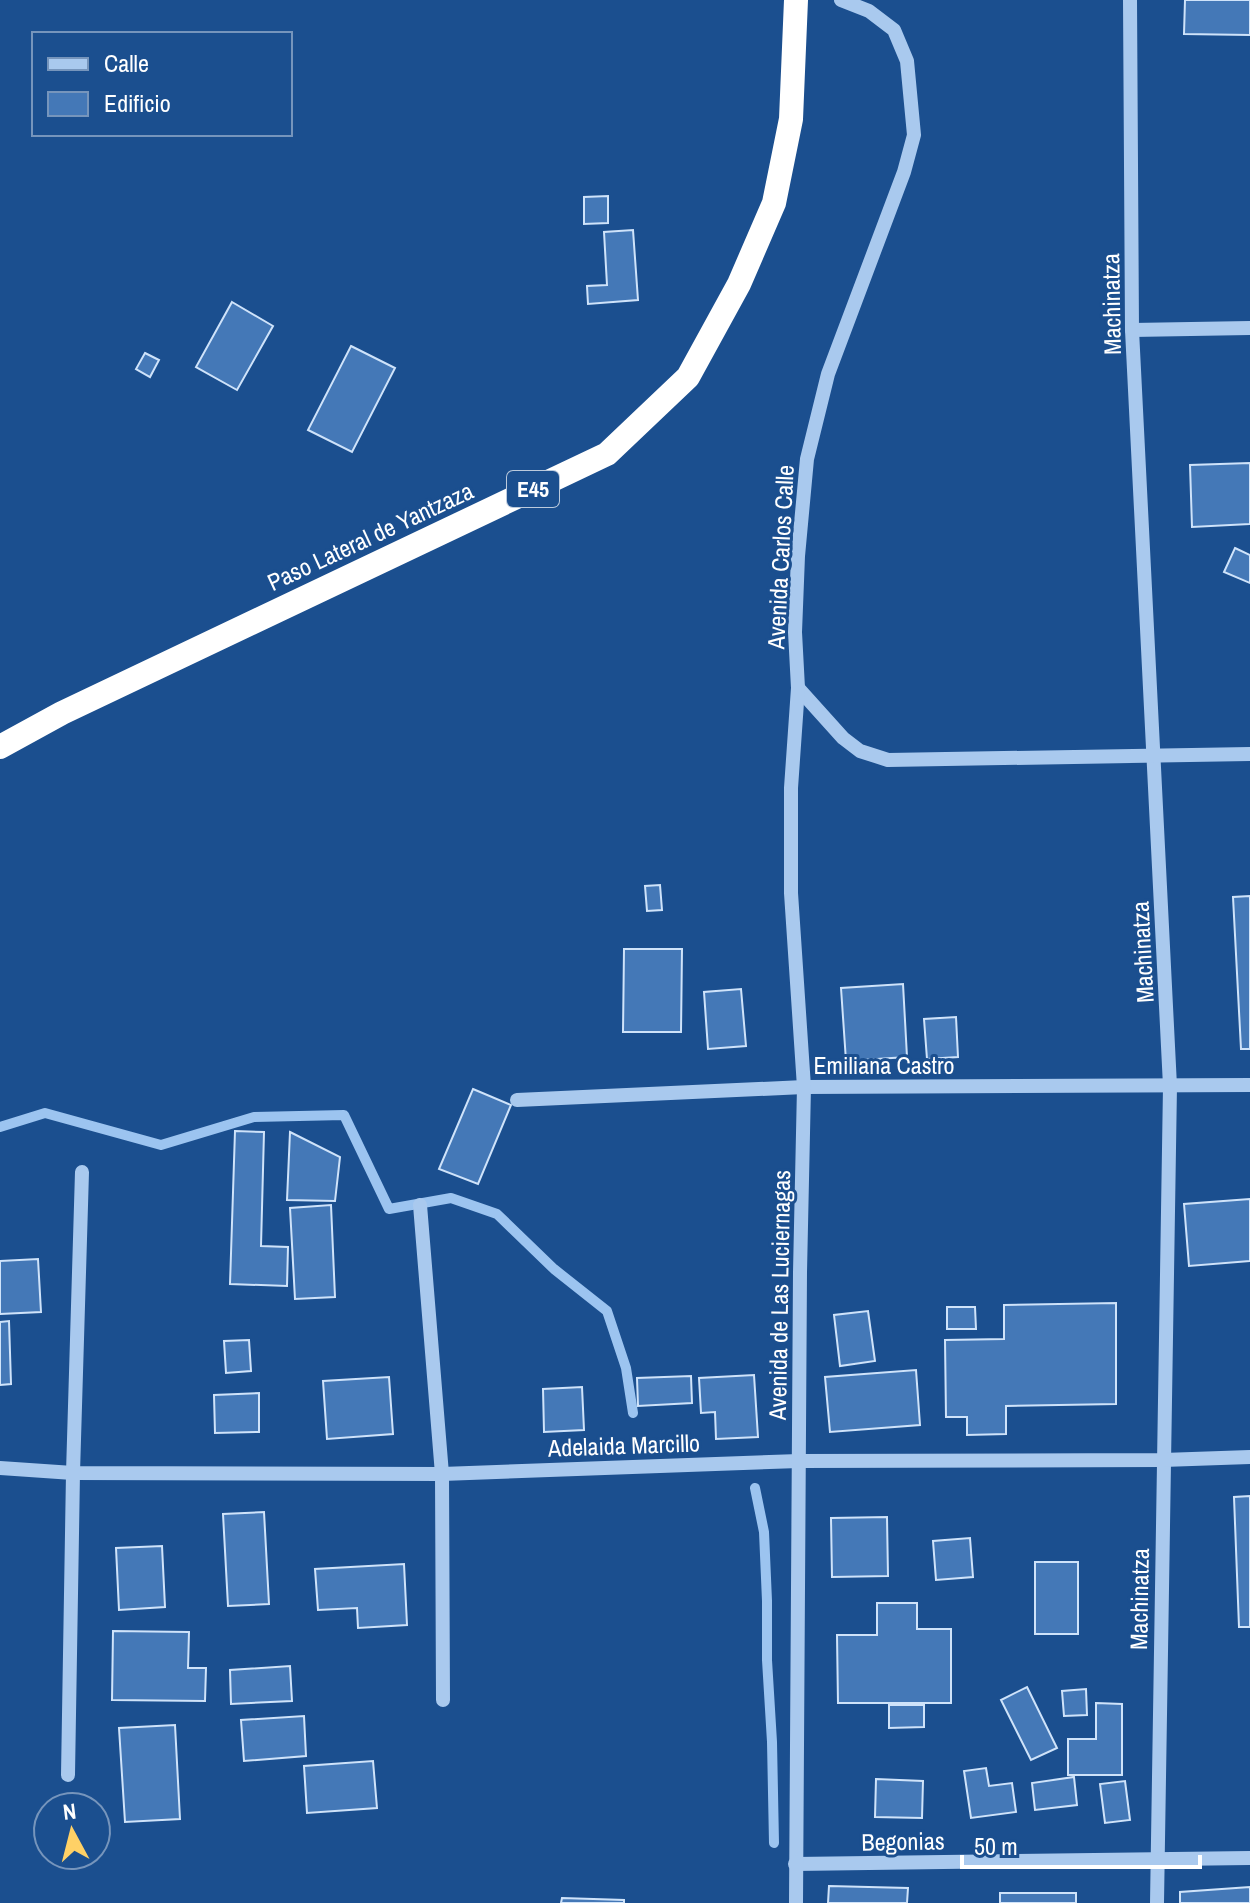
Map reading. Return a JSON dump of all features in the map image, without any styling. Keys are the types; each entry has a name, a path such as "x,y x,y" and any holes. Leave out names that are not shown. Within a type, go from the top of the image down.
{"highway":[{"name":"Paso Lateral de Yantzaza","path":"0,747 62,713 607,454 688,377 739,284 774,203 791,119 796,0"}],"street":[{"name":"Avenida Carlos Calle","path":"798,688 795,632 807,459 828,374 904,172 914,135 907,61 894,30 869,11 841,0"},
{"name":"Machinatza","path":"1130,0 1132,330 1170,1086 1157,1903"},
{"path":"1132,330 1250,328"},
{"path":"798,688 843,738 860,751 888,760 1250,754"},
{"name":"Avenida de Las Luciernagas","path":"796,1903 804,1087 791,893 791,788 798,688"},
{"name":"Emiliana Castro","path":"517,1100 804,1087 1250,1085"},
{"path":"68,1775 82,1172"},
{"path":"420,1205 442,1474 443,1700"},
{"name":"Adelaida Marcillo","path":"0,1468 73,1473 442,1474 799,1461 1250,1457"},
{"name":"Begonias","path":"795,1864 1250,1858"}],"building":[{"path":"1185,0 1250,0 1250,35 1184,34"},
{"path":"608,196 608,223 584,224 584,197"},
{"path":"633,230 638,300 588,304 587,286 607,285 604,232"},
{"path":"232,302 273,326 237,390 196,367"},
{"path":"351,346 395,368 352,452 308,430"},
{"path":"145,353 159,360 150,377 136,369"},
{"path":"1250,463 1250,524 1192,527 1190,465"},
{"path":"1235,548 1250,555 1250,583 1224,572"},
{"path":"660,885 662,910 647,911 645,886"},
{"path":"1250,896 1250,1049 1241,1049 1233,897"},
{"path":"624,949 682,949 681,1032 623,1032"},
{"path":"903,984 907,1057 846,1061 841,988"},
{"path":"741,989 746,1046 708,1049 704,992"},
{"path":"956,1017 958,1057 927,1059 924,1019"},
{"path":"473,1089 511,1105 478,1184 439,1169"},
{"path":"235,1131 264,1132 261,1246 288,1247 287,1286 230,1284"},
{"path":"290,1132 340,1157 335,1201 287,1200"},
{"path":"1250,1199 1250,1261 1189,1266 1184,1204"},
{"path":"331,1205 335,1297 295,1299 290,1208"},
{"path":"38,1259 41,1312 0,1314 0,1261"},
{"path":"1116,1303 1116,1404 1006,1406 1006,1434 967,1435 967,1417 946,1417 945,1340 1004,1339 1004,1305"},
{"path":"947,1307 975,1307 976,1329 947,1329"},
{"path":"868,1311 875,1361 840,1366 834,1315"},
{"path":"9,1321 11,1384 0,1385 0,1322"},
{"path":"249,1340 251,1371 226,1373 224,1341"},
{"path":"916,1370 920,1425 830,1432 825,1377"},
{"path":"754,1375 758,1437 716,1439 715,1412 701,1413 699,1378"},
{"path":"691,1376 692,1403 638,1406 637,1378"},
{"path":"389,1377 393,1434 327,1439 323,1381"},
{"path":"582,1387 584,1430 544,1432 543,1389"},
{"path":"259,1393 259,1432 215,1433 214,1395"},
{"path":"1250,1496 1250,1627 1239,1627 1234,1497"},
{"path":"264,1512 269,1604 228,1606 223,1514"},
{"path":"887,1517 888,1576 832,1577 831,1518"},
{"path":"970,1538 973,1577 936,1580 933,1541"},
{"path":"162,1546 165,1607 119,1610 116,1548"},
{"path":"1035,1562 1078,1562 1078,1634 1035,1634"},
{"path":"404,1564 407,1625 358,1628 357,1608 318,1610 315,1569"},
{"path":"877,1603 917,1603 917,1629 951,1629 951,1703 838,1703 837,1635 877,1635"},
{"path":"113,1631 189,1632 188,1668 206,1668 205,1701 112,1700"},
{"path":"290,1666 292,1701 231,1704 230,1670"},
{"path":"1027,1687 1057,1748 1031,1760 1001,1700"},
{"path":"1086,1689 1087,1715 1064,1716 1062,1691"},
{"path":"1096,1703 1122,1704 1122,1775 1068,1775 1068,1739 1096,1739"},
{"path":"889,1705 924,1705 924,1727 889,1728"},
{"path":"304,1716 306,1756 244,1761 241,1720"},
{"path":"175,1725 180,1819 125,1822 119,1728"},
{"path":"373,1761 377,1808 307,1813 304,1766"},
{"path":"986,1768 989,1786 1012,1783 1016,1812 971,1818 964,1771"},
{"path":"1074,1777 1077,1805 1035,1810 1032,1783"},
{"path":"876,1779 923,1781 922,1818 875,1817"},
{"path":"1125,1781 1130,1820 1105,1823 1100,1784"},
{"path":"829,1886 908,1888 907,1903 828,1903"},
{"path":"1250,1887 1250,1903 1180,1903 1180,1892"},
{"path":"1000,1893 1076,1893 1076,1903 1000,1903"},
{"path":"562,1898 624,1900 624,1903 561,1903"}],"waterway":[{"path":"0,1127 45,1113 161,1145 254,1117 344,1115 389,1209 451,1198 497,1214 554,1269 607,1311 626,1368 633,1413"},
{"path":"755,1488 764,1532 774,1843"}]}
